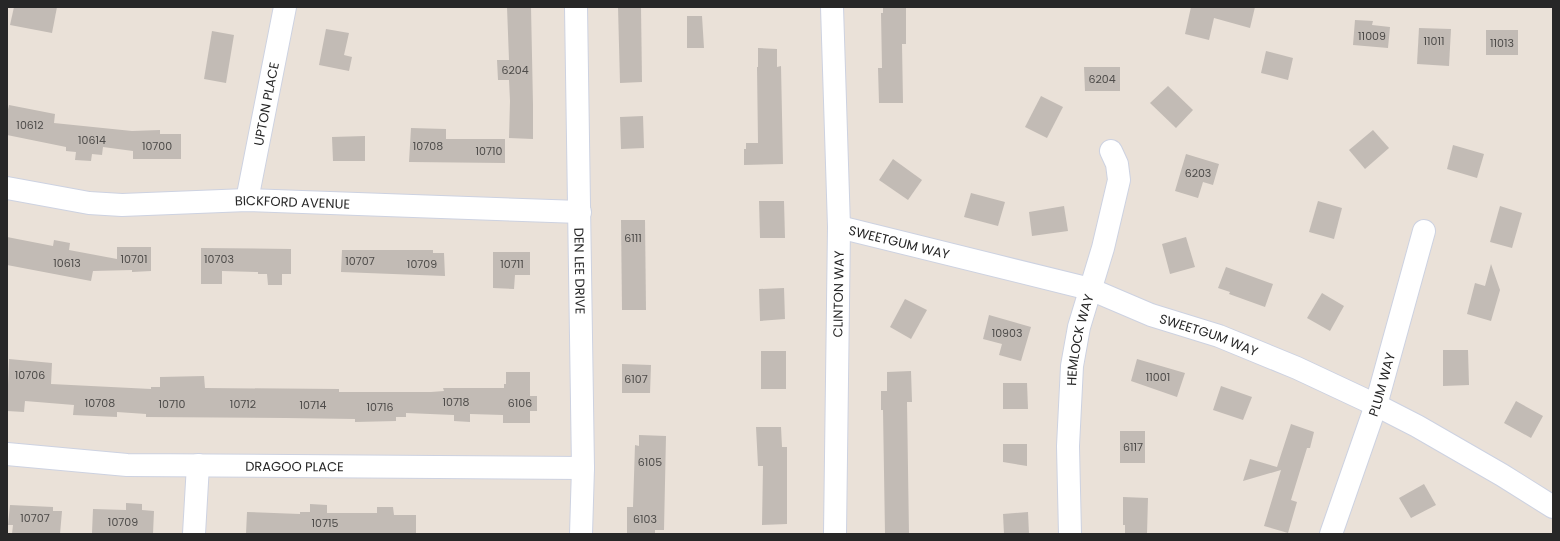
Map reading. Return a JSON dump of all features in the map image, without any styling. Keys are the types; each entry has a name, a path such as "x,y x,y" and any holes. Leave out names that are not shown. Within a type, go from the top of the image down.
{"street":[{"name":"UPTON PLACE","path":"247,200 285,7"},
{"name":"DEN LEE DRIVE","path":"576,7 583,468 581,534"},
{"name":"CLINTON WAY","path":"832,7 839,227 835,534"},
{"name":"HEMLOCK WAY","path":"1070,534 1068,446 1072,366 1079,328 1103,248 1119,180 1117,164 1111,151"},
{"name":"BICKFORD AVENUE","path":"7,188 89,203 122,205 247,200 580,212"},
{"name":"SWEETGUM WAY","path":"839,227 1090,289 1151,315 1226,339 1297,368 1417,426 1502,475 1553,507"},
{"name":"PLUM WAY","path":"1331,534 1376,405 1424,231"},
{"name":"DRAGOO PLACE","path":"7,454 127,465 583,468"},
{"path":"194,534 198,465"}],"building":[{"path":"14,7 57,7 52,33 10,25"},
{"path":"507,7 531,7 533,139 509,138 509,80 498,80 497,60 509,60"},
{"path":"618,7 641,7 642,82 620,83"},
{"path":"883,7 906,7 906,44 902,44 903,103 879,103 878,68 882,68 881,13 883,13"},
{"path":"1191,7 1255,7 1250,28 1214,18 1209,40 1185,34"},
{"path":"687,16 702,16 704,48 687,48"},
{"path":"1355,20 1373,21 1372,25 1390,27 1388,48 1353,45"},
{"path":"1419,28 1451,29 1449,66 1417,64"},
{"path":"326,29 349,33 344,55 352,57 349,71 319,65"},
{"path":"1486,30 1518,30 1518,55 1486,55"},
{"path":"212,31 234,35 226,83 204,79"},
{"path":"758,48 777,49 777,67 781,66 783,164 744,165 744,149 746,149 746,143 758,143"},
{"path":"1266,51 1293,58 1288,80 1261,73"},
{"path":"1084,67 1120,67 1120,91 1085,91"},
{"path":"1168,86 1193,110 1176,128 1150,103"},
{"path":"1041,96 1063,107 1047,138 1025,127"},
{"path":"9,105 55,114 54,123 132,131 160,130 160,134 181,134 181,159 133,159 133,151 103,147 102,155 92,154 91,161 75,160 76,152 66,151 66,147 7,135 7,114"},
{"path":"643,116 644,148 621,149 620,117"},
{"path":"411,128 446,129 446,139 505,139 505,163 409,162"},
{"path":"1373,130 1389,148 1365,169 1349,150"},
{"path":"365,136 365,161 333,161 332,137"},
{"path":"1453,145 1484,154 1477,178 1447,169"},
{"path":"1186,154 1219,164 1213,185 1203,182 1198,198 1175,191"},
{"path":"893,159 922,180 908,200 879,180"},
{"path":"971,193 1005,202 998,226 964,217"},
{"path":"759,201 784,201 785,238 760,238"},
{"path":"1318,201 1342,208 1334,239 1309,232"},
{"path":"1064,206 1068,231 1032,236 1029,212"},
{"path":"1500,206 1522,213 1512,248 1490,242"},
{"path":"621,220 645,220 646,310 622,310"},
{"path":"7,237 53,246 54,240 70,243 69,250 117,259 117,247 151,247 151,271 93,271 91,281 7,265"},
{"path":"1186,237 1195,267 1170,274 1162,244"},
{"path":"201,248 291,249 291,274 282,274 282,285 268,285 267,274 258,274 258,272 222,271 222,284 201,284"},
{"path":"342,250 433,250 433,253 444,253 445,276 341,272"},
{"path":"493,252 530,252 530,275 515,275 514,289 493,288"},
{"path":"1491,264 1500,290 1491,321 1467,314 1475,283 1485,286"},
{"path":"1226,267 1273,284 1265,307 1229,294 1230,292 1218,288"},
{"path":"784,288 785,319 760,321 759,289"},
{"path":"1322,293 1344,306 1330,331 1307,318"},
{"path":"905,299 927,310 911,339 890,327"},
{"path":"989,315 1031,327 1021,361 999,355 1002,344 983,339"},
{"path":"1443,350 1468,350 1469,385 1443,386"},
{"path":"761,351 786,351 786,389 761,389"},
{"path":"9,359 52,363 51,384 151,389 151,387 160,387 160,377 204,376 205,388 339,389 339,392 431,392 444,391 443,388 504,388 504,384 506,384 506,372 530,372 530,396 537,396 537,411 530,411 530,423 503,423 503,415 470,414 470,422 454,421 454,415 406,413 406,417 396,417 396,421 355,422 355,419 146,417 146,414 117,412 117,417 73,415 74,405 25,401 24,412 7,411"},
{"path":"1137,359 1185,373 1177,397 1131,381"},
{"path":"622,364 651,365 650,393 622,393"},
{"path":"911,371 912,402 907,402 909,534 885,534 883,410 881,410 881,391 887,391 887,372"},
{"path":"1003,383 1027,383 1028,409 1003,409"},
{"path":"1221,386 1252,397 1243,420 1213,410"},
{"path":"1516,401 1543,416 1531,438 1504,423"},
{"path":"1291,424 1314,432 1310,448 1307,448 1291,500 1297,502 1288,533 1264,526 1281,470 1243,481 1250,459 1277,467"},
{"path":"756,427 781,427 782,447 787,447 787,524 762,525 763,466 758,466"},
{"path":"1120,431 1145,431 1145,463 1120,463"},
{"path":"639,435 666,436 664,530 655,530 655,534 627,534 627,507 633,507 635,445 639,446"},
{"path":"1003,444 1027,444 1027,466 1003,462"},
{"path":"1424,484 1436,505 1411,518 1399,498"},
{"path":"1123,497 1148,498 1147,534 1125,534 1125,525 1123,525"},
{"path":"126,503 142,504 142,510 154,511 153,534 92,533 93,509 126,510"},
{"path":"310,504 327,505 327,513 377,513 377,507 393,507 394,515 416,515 416,534 246,534 247,512 300,514 300,512 310,512"},
{"path":"10,505 53,507 53,511 62,511 60,534 12,534 13,525 8,525"},
{"path":"1028,512 1029,534 1004,534 1003,514"}]}
